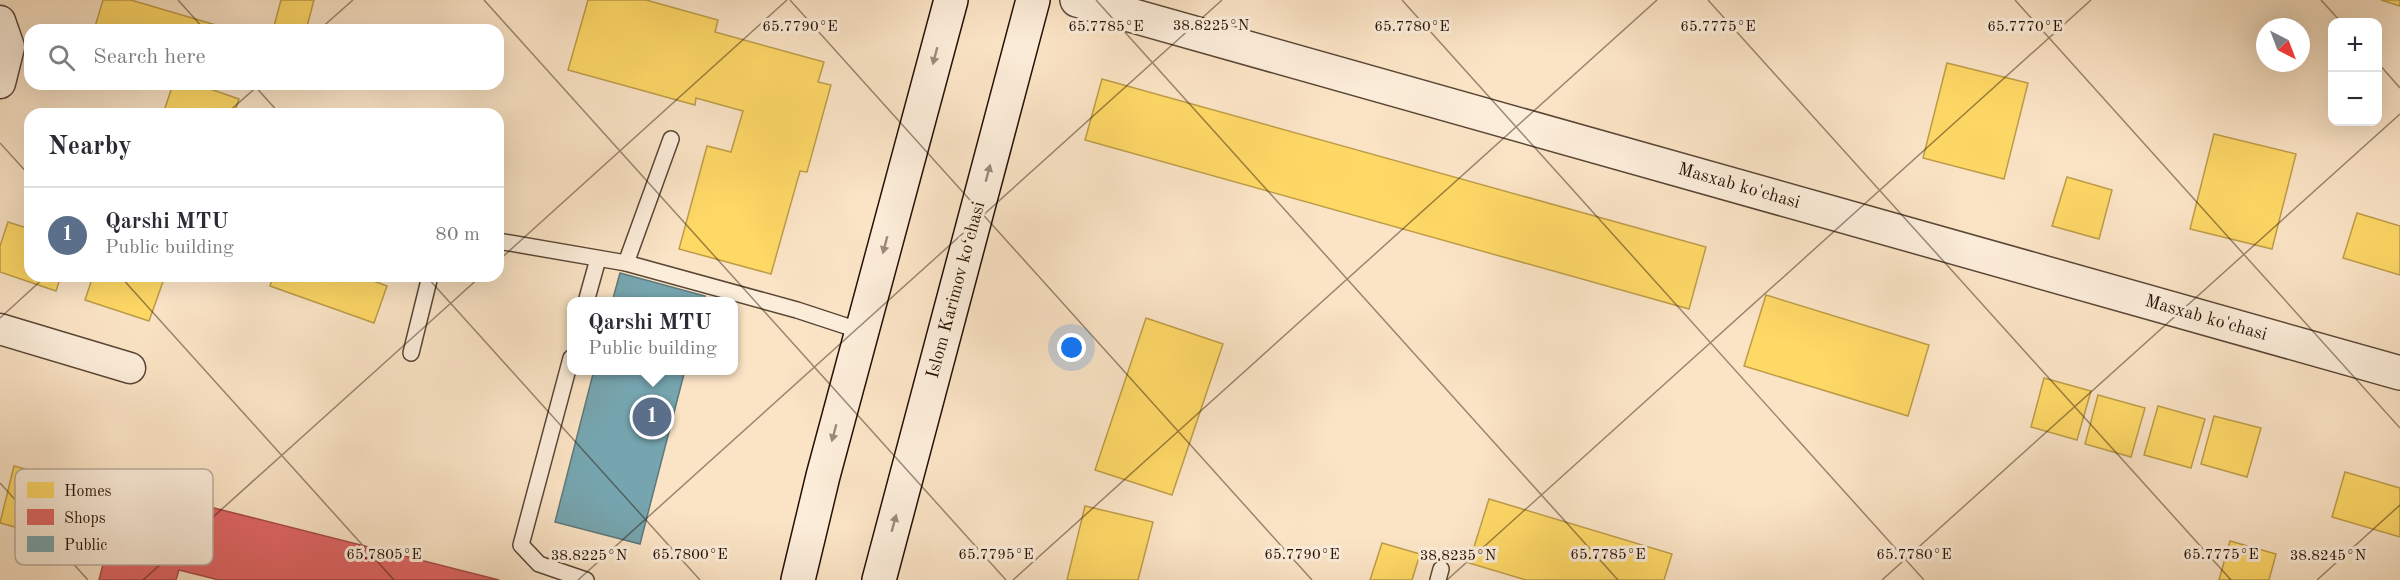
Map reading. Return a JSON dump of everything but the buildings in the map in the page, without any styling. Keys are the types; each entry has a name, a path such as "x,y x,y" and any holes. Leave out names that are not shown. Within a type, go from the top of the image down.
{"street":[{"path":"798,580 861,331 951,0"},
{"name":"Islom Karimov ko‘chasi","path":"879,580 1034,0"},
{"name":"Masxab ko'chasi","path":"1077,0 2400,373"},
{"path":"0,21 9,47 0,83"},
{"path":"0,329 130,368"}],"lane":[{"path":"626,264 671,139"},
{"path":"504,242 626,264 797,310 861,331"},
{"path":"587,297 598,258"},
{"path":"411,353 429,282"},
{"path":"567,373 520,545 539,564 586,580"}],"place":[{"name":"Qarshi MTU","path":"652,417"}]}
